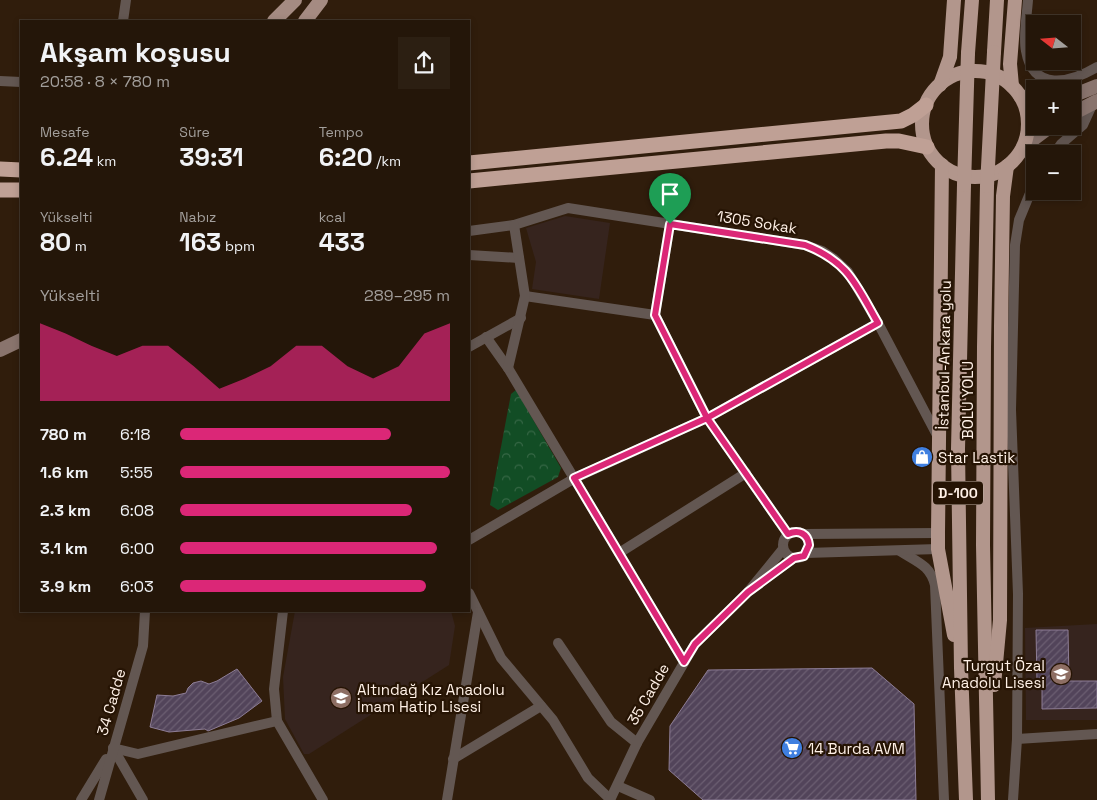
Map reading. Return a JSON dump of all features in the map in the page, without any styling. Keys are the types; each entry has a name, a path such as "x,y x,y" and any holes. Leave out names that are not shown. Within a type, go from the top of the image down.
{"highway":[{"path":"940,85 950,57 954,0"},
{"name":"İstanbul-Ankara yolu","path":"966,800 958,449 968,52 972,0"},
{"name":"BOLU YOLU","path":"988,800 983,546 984,347 987,186 997,0"},
{"path":"1015,0 1010,64 1016,91"},
{"path":"976,71 989,73 1002,78 1016,91 1026,108 1027,134 1023,147 1016,158 1007,166 995,173 981,177 954,173 942,165 927,147 922,129 926,105 940,85 951,77 976,71"},
{"path":"470,163 901,121 926,105"},
{"path":"470,181 886,141 906,142 927,147"},
{"path":"942,165 938,549 962,668"},
{"path":"988,753 1000,620 1000,326 1003,196 1007,166"},
{"path":"0,169 20,170"},
{"path":"0,190 20,190"}],"main road":[{"path":"275,20 295,0"},
{"path":"306,20 320,0"},
{"path":"1081,92 1097,86"},
{"path":"1016,91 1026,95"},
{"path":"1081,109 1095,102"},
{"path":"1023,147 1039,135"},
{"path":"0,350 20,340"}],"street":[{"path":"123,20 126,0"},
{"path":"1028,0 1025,50 1030,66 1037,75 1047,79 1066,80 1097,68"},
{"path":"0,81 20,82"},
{"path":"1060,145 1083,125 1095,102"},
{"path":"1013,800 1017,739 1018,594 1011,410 1015,245 1019,220 1027,200"},
{"name":"1305 Sokak","path":"470,232 514,225 568,208 805,245 822,251 848,272 878,323 938,438"},
{"path":"670,224 655,315 707,418 788,534"},
{"path":"508,368 525,296 514,225"},
{"path":"470,256 519,258"},
{"path":"525,296 655,315"},
{"path":"470,346 520,318"},
{"path":"470,539 574,478 707,418 878,323"},
{"path":"486,337 508,368 684,662"},
{"path":"619,553 746,473"},
{"path":"794,558 787,555 783,549 783,540 788,534 796,531 804,534 938,533"},
{"path":"748,592 794,558 801,557 806,553 809,549 809,541 804,534"},
{"path":"748,592 783,549"},
{"path":"806,553 938,549"},
{"path":"900,551 925,566 932,574 935,585 944,800"},
{"name":"35 Cadde","path":"610,800 637,743 695,644 748,592"},
{"path":"470,595 501,658 553,720 588,778 610,800"},
{"name":"34 Cadde","path":"99,800 143,646 145,612"},
{"path":"283,612 274,689 277,721 323,800"},
{"path":"447,800 478,612"},
{"path":"558,643 611,722 637,743"},
{"path":"453,759 541,706"},
{"path":"114,748 138,754 277,721"},
{"path":"1017,739 1097,734"},
{"path":"81,800 114,748"},
{"path":"114,748 144,800"},
{"path":"618,786 650,800"}],"shaded area":[{"path":"565,216 610,223 599,299 532,289 536,262 526,228"},
{"name":"Altındağ Kız Anadolu İmam Hatip Lisesi","path":"295,612 451,612 455,626 449,665 309,754 304,754 285,719 283,677"},
{"name":"Turgut Özal Anadolu Lisesi","path":"1097,624 1097,720 1026,720 1025,628"}],"green space":[{"path":"516,390 561,468 558,477 498,510 490,505 511,394"}],"building":[{"path":"1036,630 1068,630 1069,681 1097,681 1097,708 1042,709 1042,683 1037,683"},
{"name":"14 Burda AVM","path":"872,668 914,704 916,800 703,800 669,770 670,726 708,670"},
{"path":"237,669 262,701 239,718 208,731 205,729 169,732 150,727 157,695 173,696 186,693 193,683 201,681 209,684"}],"place":[{"name":"Star Lastik","path":"922,457"},
{"name":"Turgut Özal Anadolu Lisesi","path":"1061,674"},
{"name":"Altındağ Kız Anadolu İmam Hatip Lisesi","path":"341,698"},
{"name":"14 Burda AVM","path":"792,748"}],"route":[{"path":"670,224 655,315 707,418 788,534 796,531 800,532 809,541 809,549 804,556 794,558 748,592 695,644 684,662 574,478 707,418 878,323 848,272 822,251 805,245 670,224"}]}
